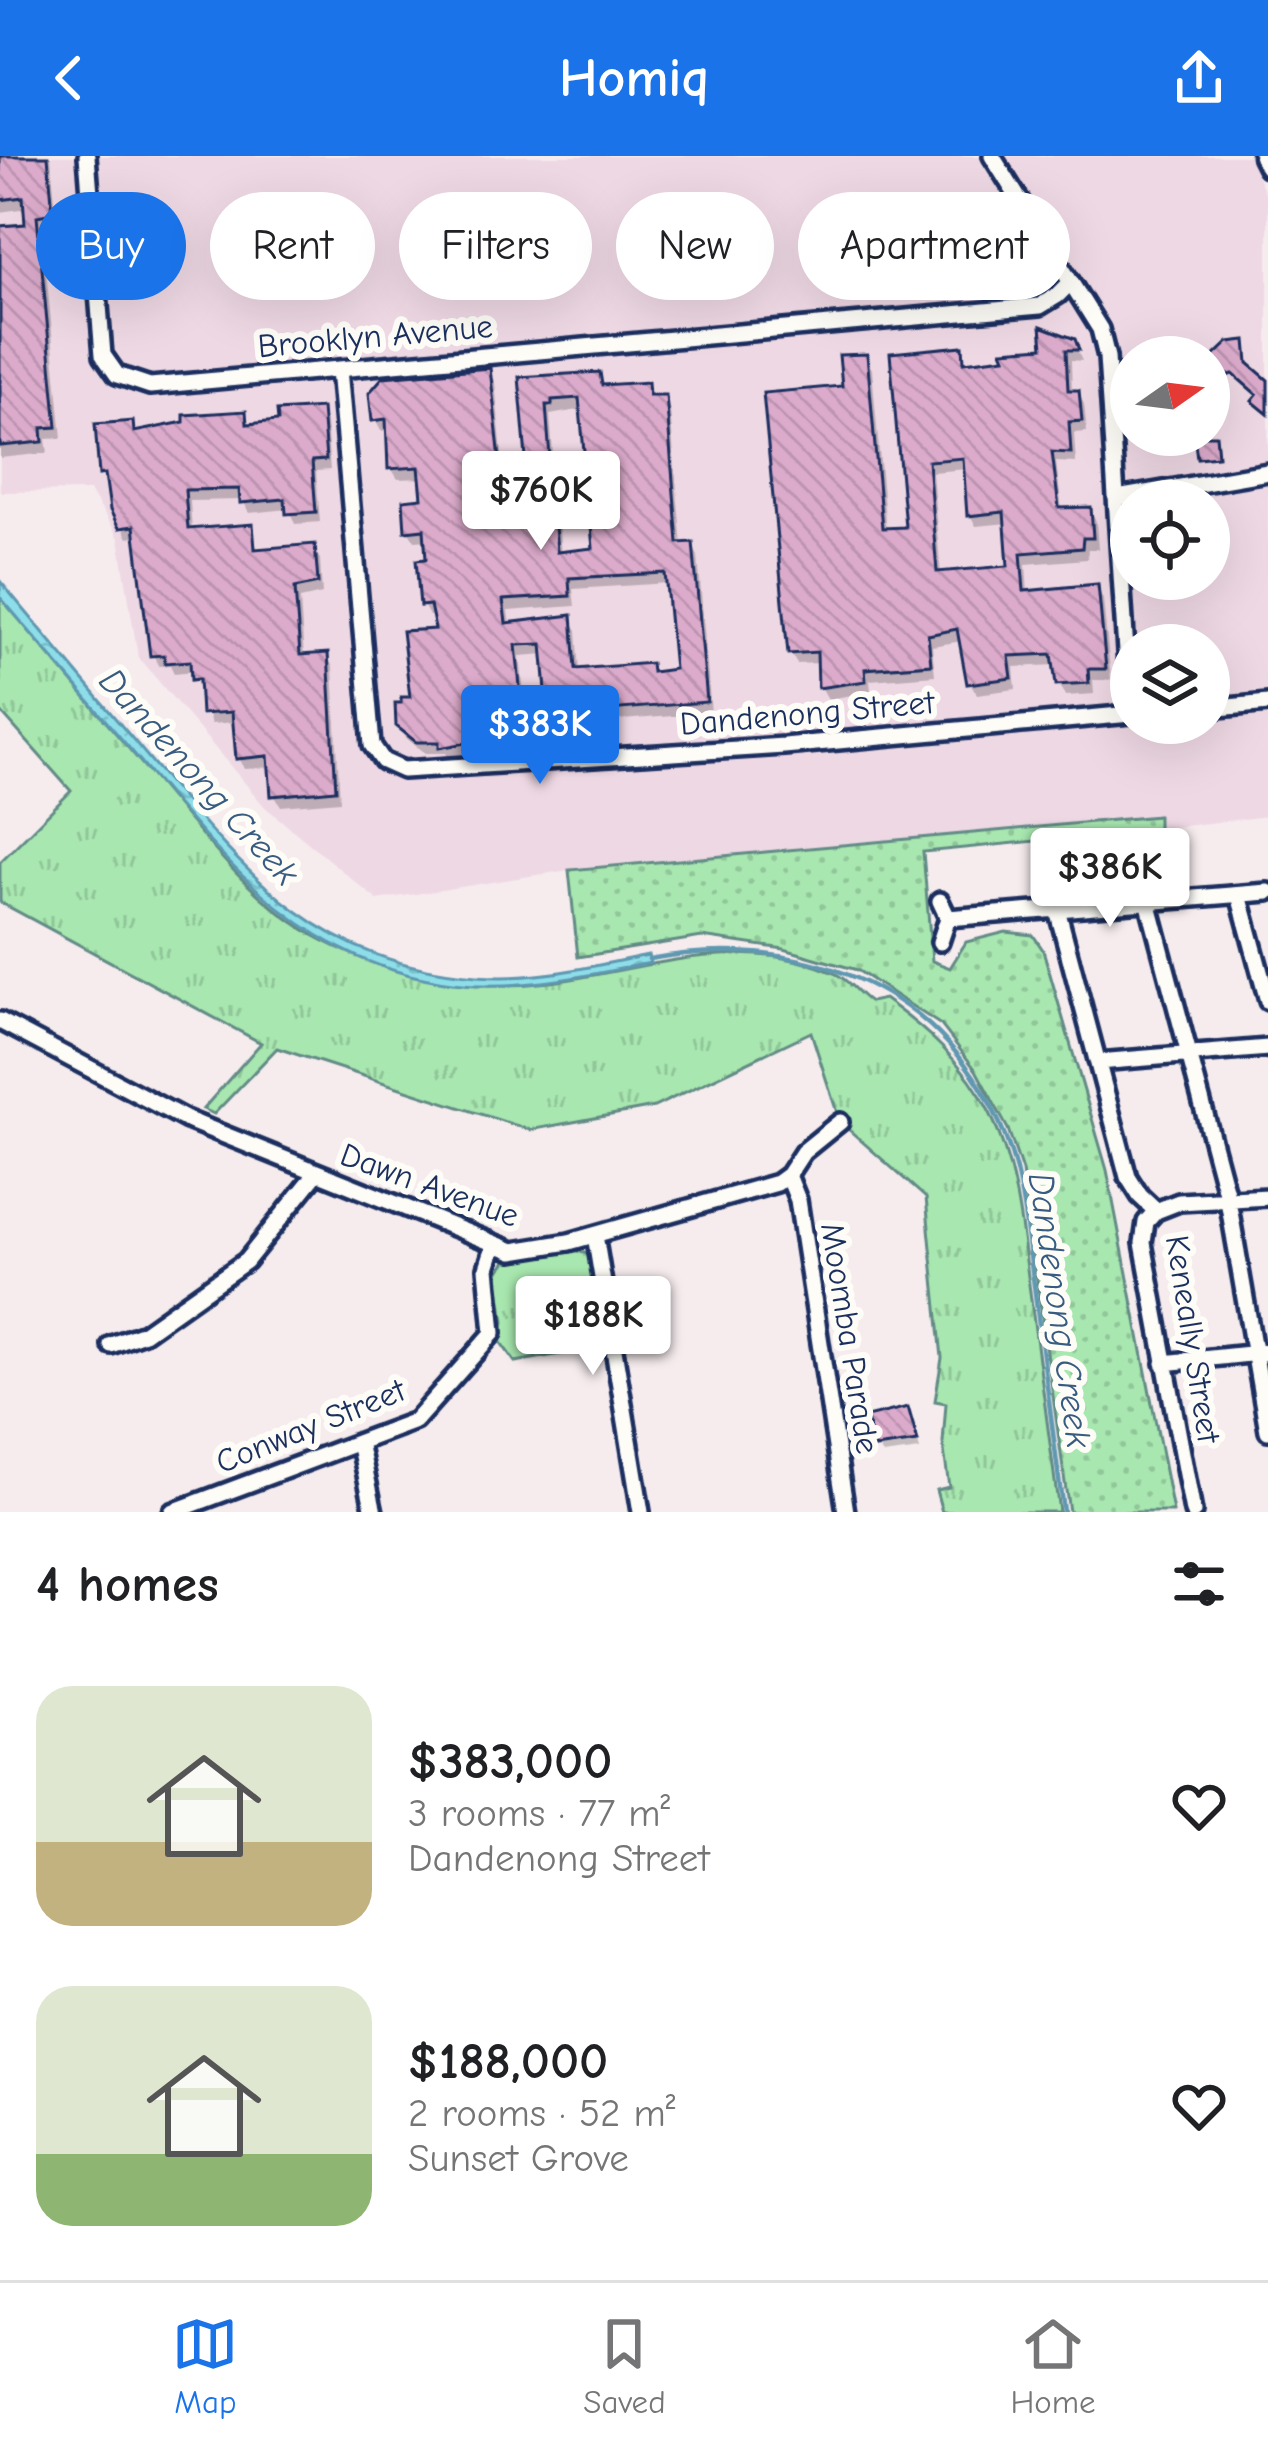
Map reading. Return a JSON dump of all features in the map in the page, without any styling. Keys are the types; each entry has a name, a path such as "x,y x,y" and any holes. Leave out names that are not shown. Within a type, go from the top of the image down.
{"main road":[{"path":"1263,156 1268,166"}],"street":[{"name":"Brooklyn Avenue","path":"87,156 103,355 116,375 150,386 1040,306 1071,282"},
{"path":"992,156 1100,329 1116,480"},
{"name":"Dandenong Street","path":"339,369 372,745 383,761 403,770 1110,716"},
{"path":"1222,480 1268,472"},
{"path":"1230,707 1268,704"},
{"path":"947,918 1268,892"},
{"path":"1239,895 1268,1001"},
{"path":"940,901 947,918 940,942"},
{"path":"1148,901 1228,1200 1261,1352 1268,1431"},
{"name":"Keneally Street","path":"1057,910 1129,1177 1156,1211 1146,1222 1143,1243 1193,1512"},
{"name":"Dawn Avenue","path":"0,1021 184,1119 494,1246 520,1250 595,1235 777,1183 803,1152 840,1122"},
{"path":"1098,1062 1268,1048"},
{"path":"110,1345 144,1333 246,1261 316,1174"},
{"name":"Moomba Parade","path":"788,1175 798,1200 847,1512"},
{"path":"1156,1211 1179,1202 1268,1197"},
{"path":"595,1235 641,1512"},
{"name":"Conway Street","path":"172,1512 419,1419 493,1333 487,1268 494,1246"},
{"path":"1163,1364 1261,1352"},
{"path":"359,1442 374,1512"}],"shaded area":[{"path":"0,156 1249,156 1268,199 1268,816 1158,829 1157,816 569,870 377,900 265,807 138,657 119,538 90,491 0,492"}],"green space":[{"path":"0,597 230,867 297,925 349,953 433,979 491,985 550,982 694,957 765,955 836,974 870,1002 884,999 915,1023 969,1079 990,1113 1007,1156 1021,1223 1059,1512 942,1512 936,1490 949,1487 943,1443 946,1403 935,1401 942,1358 926,1198 840,1122 811,1032 654,1107 530,1130 277,1048 214,1114 203,1109 261,1043 0,902 0,862 71,791 0,711"},
{"path":"1158,816 1158,829 923,852 932,961 950,968 966,942 1006,932 1033,935 1043,950 1107,1170 1173,1512 1069,1512 1022,1171 1008,1129 976,1070 941,1025 857,970 784,949 702,937 578,957 569,870"},
{"path":"572,1249 587,1254 593,1267 606,1346 515,1362 499,1340 504,1322 497,1273 506,1261"}],"water":[{"path":"0,581 217,837 288,905 327,931 370,952 420,968 477,976 542,974 648,955 650,963 527,984 452,983 400,972 313,933 240,874 207,839 0,597"}],"building":[{"path":"0,156 48,156 51,192 36,192 36,300 45,300 57,427 42,428 43,442 0,446 0,226 25,224 23,197 0,200"},
{"path":"1041,326 1075,339 1079,350 1066,350 1068,390 1079,390 1082,421 1069,422 1071,453 1052,452 1059,508 1091,507 1093,538 1083,538 1082,548 1021,553 1024,591 1098,584 1106,669 1088,669 1089,683 1056,685 1052,654 1009,656 1012,678 967,684 957,629 928,635 931,664 865,669 866,681 818,688 817,652 788,654 763,393 842,386 839,355 867,354 882,528 905,527 890,353 963,346 964,362 1005,357 1002,350 1043,347","holes":["963,458 967,516 1004,512 1008,566 937,572 928,461"]},
{"path":"1246,340 1248,363 1268,380 1268,414 1252,401 1257,395 1230,375 1230,342"},
{"path":"490,368 500,460 526,458 519,377 600,372 602,385 648,382 649,395 666,395 678,543 693,542 707,702 548,715 542,644 516,645 525,740 509,742 510,735 439,748 439,742 416,742 396,726 395,703 410,697 402,631 435,629 430,605 420,606 416,560 426,559 424,529 405,531 403,500 422,498 419,467 388,469 386,419 372,421 369,393 383,377","holes":["579,398 593,548 557,552 546,405 552,405 552,400","665,573 674,669 652,672 651,663 576,669 572,615 506,623 503,600 570,596 569,578"]},
{"path":"322,408 326,460 312,461 316,512 286,514 285,499 240,503 239,489 185,490 188,529 253,524 255,549 315,544 318,583 295,588 300,655 328,653 336,790 271,796 268,756 236,759 232,712 201,714 199,679 191,680 190,661 165,663 164,655 150,656 134,526 119,528 110,510 105,474 99,475 95,424 133,421 134,432 184,422 184,415 246,411 247,424 278,421 277,411"},
{"path":"908,1407 918,1442 875,1448 866,1417"}],"waterway":[{"name":"Dandenong Creek","path":"649,959 703,952 756,953 807,962 855,978 899,1002 939,1034 973,1075 1000,1124 1019,1182 1063,1512"}]}
